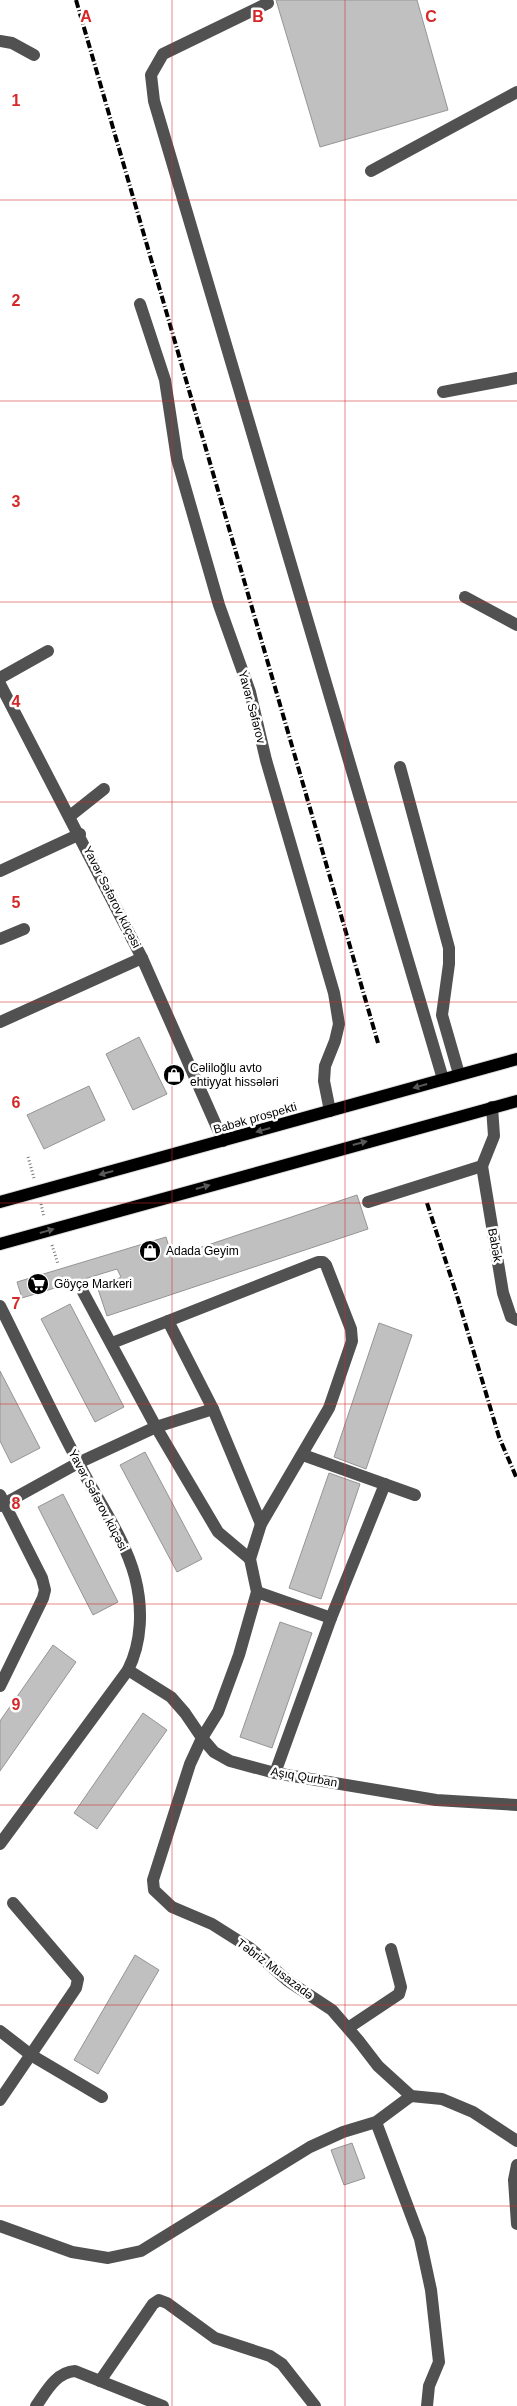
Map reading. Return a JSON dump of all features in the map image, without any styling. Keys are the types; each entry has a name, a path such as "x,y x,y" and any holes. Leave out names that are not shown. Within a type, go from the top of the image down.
{"main road":[{"name":"Babək prospekti","path":"0,1202 517,1058"},
{"path":"0,1244 517,1101"}],"street":[{"path":"268,3 163,54 151,75 154,101 443,1079"},
{"path":"0,41 12,43 34,55"},
{"path":"371,171 517,92"},
{"name":"Yavər Səfərov","path":"140,304 164,380 176,459 220,605 250,692 266,760 334,992 339,1024 335,1041 325,1066 324,1081 330,1111"},
{"path":"443,392 517,378"},
{"path":"465,597 517,625"},
{"path":"0,678 48,651"},
{"path":"0,684 80,834"},
{"path":"400,767 449,948 450,964 442,1015 459,1074"},
{"path":"70,816 104,789"},
{"name":"Yavər Səfərov küçəsi","path":"0,871 80,834 142,958 224,1141"},
{"path":"0,940 24,929"},
{"name":"Yavər Səfərov küçəsi","path":"0,1022 142,958"},
{"path":"368,1202 482,1166 494,1136 492,1108"},
{"name":"Babək","path":"482,1166 503,1293 511,1316 517,1320"},
{"path":"112,1343 323,1262 351,1329 352,1340 329,1408 261,1524 250,1559 257,1592 332,1618"},
{"path":"83,1292 156,1427 218,1532 250,1559"},
{"name":"Yavər Səfərov küçəsi","path":"0,1306 78,1463 121,1540 135,1577 139,1607 139,1635 136,1654 128,1670 0,1844"},
{"path":"168,1321 212,1409 261,1524"},
{"path":"0,1686 43,1598 45,1590 42,1578 2,1502 78,1463 156,1427 212,1409"},
{"path":"303,1455 415,1494"},
{"path":"275,1772 332,1618 385,1484"},
{"name":"Təbriz Musazadə","path":"257,1592 239,1655 221,1704 190,1764 153,1880 154,1890 172,1907 212,1924 250,1948 288,1980 332,2010 378,2066 411,2096"},
{"path":"0,1659 12,1663"},
{"name":"Aşıq Qurban","path":"128,1670 171,1697 186,1713 202,1738 214,1752 230,1761 275,1772 436,1800 517,1805"},
{"path":"0,2100 76,1988 78,1979 13,1903"},
{"path":"348,2028 363,2016 399,1994 401,1986 391,1949"},
{"path":"0,2031 31,2055 102,2097"},
{"path":"0,2226 72,2252 108,2258 141,2251 310,2147 343,2132 376,2122 411,2096 442,2099 472,2112 517,2140"},
{"path":"376,2122 420,2239 431,2290 439,2362 429,2386 427,2406"},
{"path":"517,2165 514,2180 517,2224"},
{"path":"100,2380 153,2304 159,2300 167,2303 215,2338 270,2356 282,2364 315,2406"},
{"path":"36,2406 57,2378 66,2371 75,2371 100,2380 163,2406"}],"path":[{"path":"28,1157 58,1264"}],"building":[{"path":"276,0 417,0 448,110 320,147"},
{"path":"139,1037 167,1094 133,1110 106,1054"},
{"path":"89,1086 105,1120 44,1149 27,1115"},
{"path":"357,1195 368,1229 107,1316 98,1289 121,1277 117,1269 22,1298 17,1282 166,1237 172,1257"},
{"path":"70,1304 124,1407 95,1422 41,1319"},
{"path":"379,1323 412,1335 366,1469 334,1457"},
{"path":"0,1371 40,1448 11,1463 0,1441"},
{"path":"145,1452 202,1559 177,1572 120,1465"},
{"path":"329,1473 360,1484 321,1599 289,1588"},
{"path":"63,1494 118,1602 93,1615 38,1507"},
{"path":"280,1622 312,1633 272,1748 240,1737"},
{"path":"53,1645 76,1662 0,1771 0,1721"},
{"path":"143,1713 167,1730 97,1829 74,1813"},
{"path":"135,1955 159,1970 98,2074 74,2060"},
{"path":"352,2143 365,2178 344,2185 331,2150"}],"railway":[{"path":"76,0 378,1043"},
{"path":"427,1203 499,1437 517,1479"}],"place":[{"name":"Cəliloğlu avto ehtiyyat hissələri","path":"174,1075"},
{"name":"Adada Geyim","path":"150,1251"},
{"name":"Göyçə Markeri","path":"38,1284"}]}
